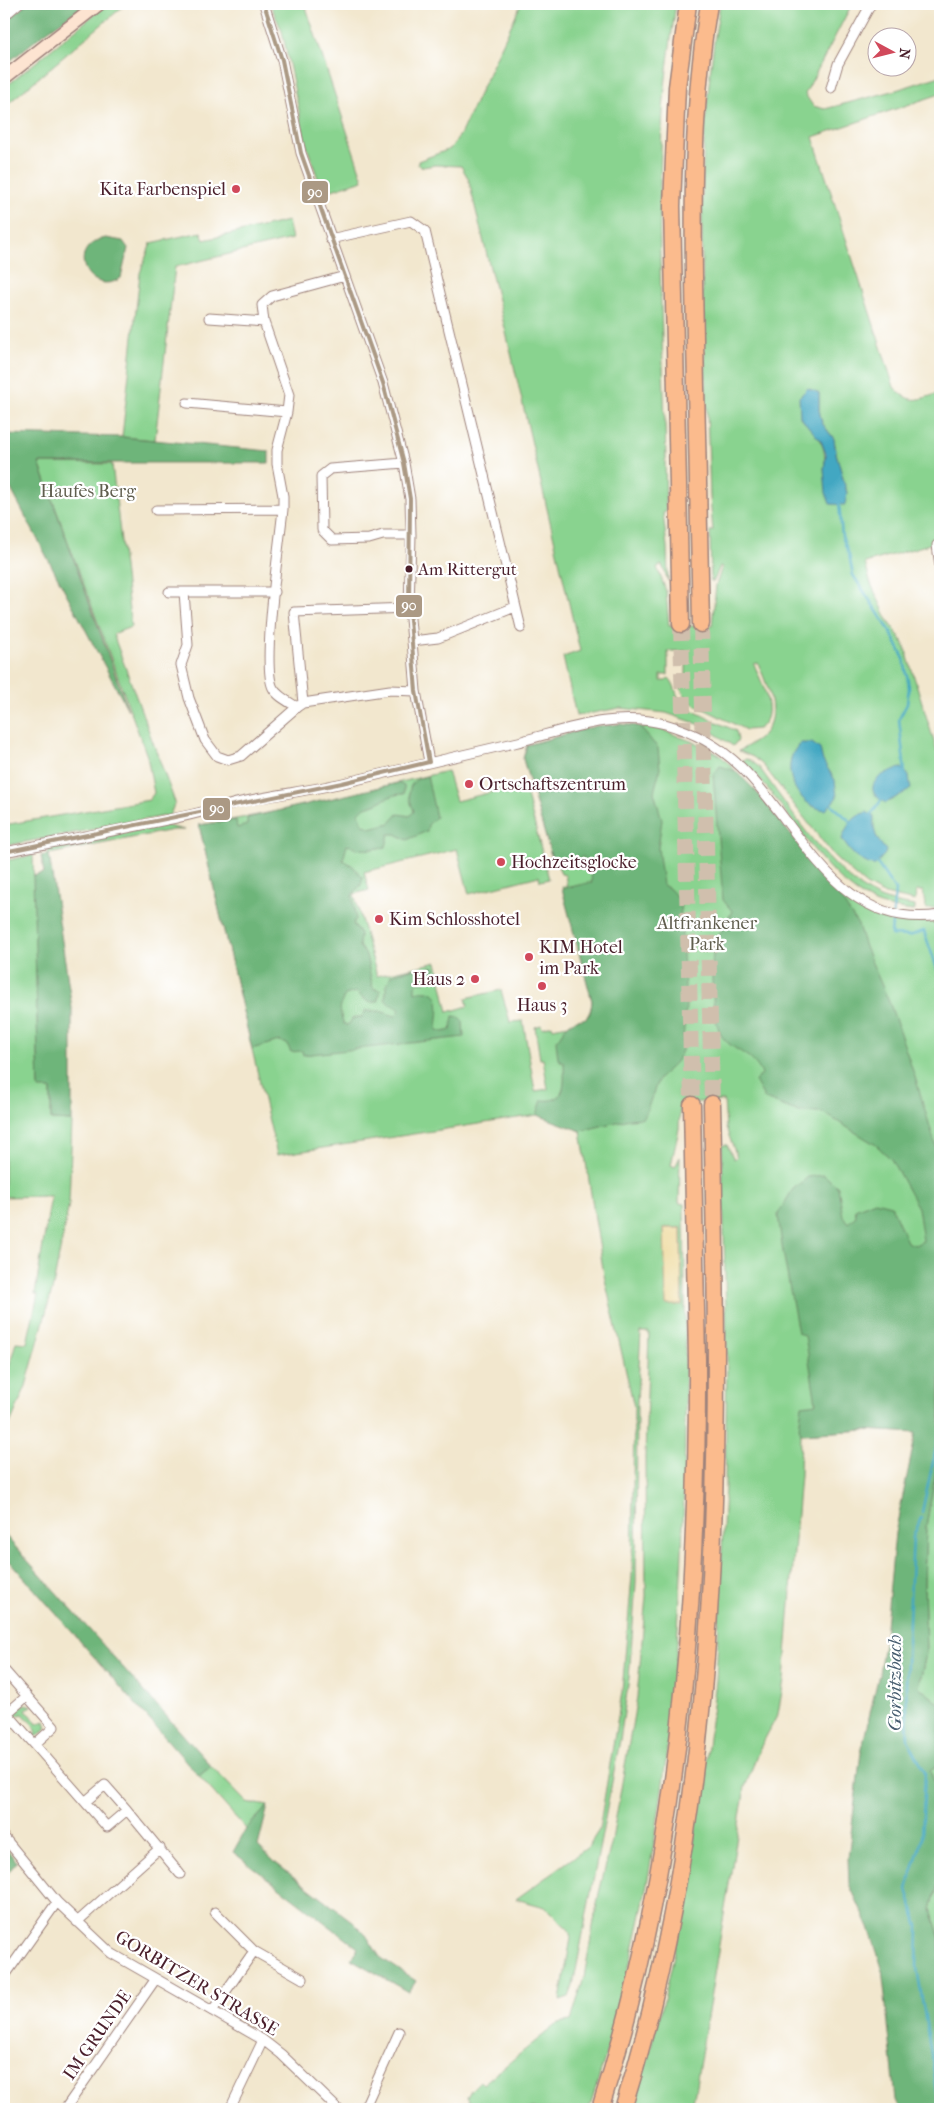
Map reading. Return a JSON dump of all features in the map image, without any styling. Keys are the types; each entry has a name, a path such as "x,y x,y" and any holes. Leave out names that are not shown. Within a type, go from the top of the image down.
{"highway":[{"path":"681,624 672,206 677,87 688,4"},
{"path":"700,624 693,198 696,111 709,4"},
{"path":"623,2109 650,2017 673,1914 691,1808 703,1702 709,1626 715,1487 717,1361 712,1104"},
{"path":"600,2109 630,2011 653,1908 671,1794 682,1699 692,1567 697,1360 692,1105"}],"street":[{"path":"4,16 18,4"},
{"path":"4,78 99,4"},
{"path":"264,4 282,60 301,153 330,239 383,383 404,463 410,499 409,608 416,691 428,762"},
{"path":"831,88 838,64 870,4"},
{"path":"330,239 411,220 425,231 521,628"},
{"path":"300,705 274,690 271,682 269,656 283,509 277,457 287,412 288,395 264,322 262,305 272,296 345,276"},
{"path":"208,318 264,322"},
{"path":"186,403 287,412"},
{"path":"404,463 330,469 321,476 322,530 332,540 369,539 383,535 411,535"},
{"path":"156,510 283,509"},
{"path":"938,545 940,567"},
{"path":"170,592 275,592"},
{"path":"184,592 188,645 180,665 189,698 205,740 217,756 228,760 241,756 300,705 390,690 416,691"},
{"path":"412,641 438,638 515,607"},
{"path":"300,705 294,612 409,608"},
{"path":"4,852 342,783 598,721 620,720 663,724 705,739 739,766 757,784 835,880 856,898 875,909 891,915 920,918 940,915"},
{"path":"4,1670 54,1727 35,1744"},
{"path":"27,1696 6,1714 35,1744 107,1827 127,1810"},
{"path":"85,1802 105,1785 180,1874"},
{"name":"GORBITZER STRASSE","path":"4,1837 57,1902 111,1953 155,1980 263,2040 281,2054 338,2109"},
{"path":"77,1922 160,1848"},
{"path":"4,1977 57,1902"},
{"path":"215,1912 254,1951 303,1979"},
{"path":"212,2011 254,1951"},
{"name":"IM GRUNDE","path":"65,2109 155,1980"},
{"path":"364,2109 399,2032"},
{"path":"230,2109 263,2040"}],"green space":[{"path":"26,4 87,4 43,34 4,66 4,23"},
{"path":"107,4 126,4 4,107 4,88"},
{"path":"270,4 305,4 363,180 323,193 306,144 282,31"},
{"path":"521,4 676,4 665,87 660,179 660,273 666,459 666,512 663,513 668,581 662,565 657,567 666,591 669,626 712,626 716,585 722,567 720,566 714,581 711,581 710,531 713,531 704,332 702,207 707,105 720,4 852,4 805,94 813,106 825,109 940,76 940,94 813,137 894,387 910,399 920,399 940,393 940,541 865,563 871,584 888,620 904,644 940,761 940,907 927,909 923,891 916,891 915,901 881,893 866,885 834,856 763,765 753,757 739,751 762,736 771,719 771,700 758,663 754,664 767,698 768,716 758,729 746,730 688,701 681,689 681,685 686,677 686,651 668,651 668,675 661,675 661,681 666,681 669,678 679,699 685,706 736,731 738,740 733,746 704,726 666,713 620,708 576,716 563,657 580,651 468,178 461,166 435,165 423,167 418,165 418,161 450,149 460,135","holes":["819,393 819,410 822,423 834,439 847,493 824,469 825,460 822,446 816,435 800,417"]},
{"path":"288,221 292,239 175,267 155,440 122,437 140,273 151,243 201,232 204,240"},
{"path":"106,238 123,241 128,248 121,278 110,283 99,282 91,277 85,269 83,260 85,251 93,243"},
{"path":"4,434 122,437 269,451 269,463 39,463 128,710 4,476"},
{"name":"Haufes Berg","path":"39,463 112,464 131,627 113,634 175,802 170,815 4,846 4,825 149,800 154,793 147,756"},
{"name":"Altfrankener Park","path":"619,724 660,729 701,745 720,755 754,789 815,867 832,886 853,904 872,916 889,921 940,922 940,1419 930,1433 865,1430 801,1434 800,1475 784,1680 778,1714 759,1750 745,1787 692,2109 633,2109 663,2004 683,1915 707,1755 716,1680 725,1486 727,1359 722,1145 727,1145 734,1159 737,1157 726,1128 724,1101 680,1103 679,1129 671,1165 675,1167 680,1157 679,1203 684,1204 685,1293 682,1560 668,1738 657,1826 641,1914 624,1988 589,2109 467,2109 469,2100 467,2097 480,2081 483,2084 558,2023 571,2021 584,1977 599,1893 612,1840 637,1697 646,1596 645,1457 649,1332 641,1332 637,1401 636,1583 629,1678 620,1740 573,1986 569,1997 560,2000 571,1938 569,1930 545,1907 516,1899 588,1847 599,1830 622,1692 632,1576 634,1407 604,1275 581,1131 560,1121 537,1115 277,1155 199,825 293,808 447,771 456,801 524,784 549,879 540,881 539,876 469,894 457,849 364,872 369,890 354,894 377,976 437,962 448,1012 468,1006 466,998 501,990 510,1022 523,1021 535,1091 548,1089 543,1059 540,1059 535,1027 541,1025 542,1028 552,1025 553,1028 580,1022 588,1015 592,1001 562,887 567,886 565,875 561,874 557,863 553,862 523,759 527,745 577,731","holes":["664,1228 681,1228 682,1304"]},
{"path":"619,724 639,726 658,748 660,769 654,792 662,820 658,848 663,885 670,889 680,901 686,1005 682,1051 676,1062 658,1080 644,1118 629,1119 581,1131 537,1115 542,1100 556,1098 563,1090 564,1063 558,1059 556,1041 569,1024 585,1019 591,1009 592,1001 562,889 592,882 589,861 583,857 557,863 553,862 523,759 527,745 596,726"},
{"path":"746,759 759,767 812,839 844,874 878,897 891,902 915,906 915,910 894,908 875,903 855,892 837,876 774,797 742,761"},
{"path":"720,766 736,771 754,789 832,886 858,925 865,947 890,1004 915,1077 940,1160 940,1458 926,1526 924,1583 926,1653 919,1687 940,1704 940,1764 930,1771 940,1797 940,1877 931,1909 940,1939 940,2109 900,2109 896,2100 882,1968 869,1927 849,1884 848,1858 861,1752 879,1674 885,1636 895,1533 916,1433 865,1430 801,1434 799,1427 802,1405 816,1403 805,1336 798,1333 778,1214 793,1189 808,1177 824,1175 838,1187 843,1216 848,1223 856,1216 855,1209 875,1201 891,1205 907,1242 915,1245 923,1241 918,1208 891,1159 876,1145 822,1112 799,1112 765,1099 755,1081 762,1074 758,1067 748,1057 728,1043 719,1031 714,1007 713,953 719,936 732,911 723,900 713,775"},
{"path":"427,776 436,817 428,825 427,831 407,840 396,834 389,834 386,847 366,849 347,845 343,860 353,866 363,878 361,885 352,895 356,919 353,924 360,934 359,946 366,955 373,988 381,991 377,1002 368,1002 356,992 345,995 341,1006 341,1016 344,1024 348,1025 353,1018 362,1017 365,1011 380,1011 395,1016 399,1013 399,1008 389,1004 385,999 387,984 391,975 411,969 421,971 433,966 435,969 432,977 425,982 419,982 415,986 415,992 432,992 436,996 439,1007 437,1030 443,1032 451,1030 453,1016 459,1017 463,1021 464,1037 303,1055 302,1051 291,1052 287,1044 279,1041 252,1049 199,825 236,820 237,828 247,825 247,818 398,783 404,786 404,794 394,795 365,807 359,813 362,823 370,828 390,823 398,814 410,816 414,811 409,793 410,788 415,781"},
{"path":"164,825 184,830 173,830 49,854 47,847"},
{"path":"49,854 72,1008 72,1121 51,1120 51,1089 39,1089 33,876 44,873 41,856"},
{"path":"33,855 39,1088 51,1089 51,1120 72,1121 69,1204 53,1287 26,1386 4,1438 4,1386 16,1342 27,1343 38,1294 35,1294 51,1196 4,1197 4,861"},
{"path":"940,1458 940,1704 919,1687 926,1653 924,1583 926,1526"},
{"path":"4,1534 211,1766 199,1776 4,1555"},
{"path":"25,1704 32,1706 26,1709 37,1724 45,1721 47,1728 36,1737 31,1735 37,1733 34,1726 23,1714 15,1716 16,1711"},
{"path":"940,1764 940,1797 930,1771"},
{"path":"211,1766 246,1802 268,1806 246,1829 199,1776"},
{"path":"268,1806 258,1846 277,1864 353,1922 366,1935 380,1957 416,1981 409,1992 351,1959 358,1948 233,1852 246,1829"},
{"path":"4,1846 17,1862 4,1877"},
{"path":"940,1877 940,1939 931,1909"}],"sand":[{"path":"664,1228 681,1228 682,1305 666,1305"}],"water":[{"path":"808,388 819,393 819,410 822,423 834,439 847,493 845,505 830,504 826,493 824,469 826,454 821,441 800,417 799,397"},
{"path":"801,743 812,743 820,749 823,761 835,780 837,797 826,810 809,804 796,790 792,781 790,762 794,752"},
{"path":"902,768 909,776 911,789 886,803 873,792 873,786 881,776"},
{"path":"867,812 874,817 876,835 886,850 885,854 874,866 855,856 842,839 851,822 857,816"}],"waterway":[{"path":"839,503 842,536 849,555 853,575 890,631 904,659 909,687 907,704 899,719 905,773"},
{"path":"871,815 882,799"},
{"path":"832,805 850,821"},
{"path":"877,863 895,890 891,935 909,936 924,931 940,977"},
{"name":"Gorbitzbach","path":"922,1512 940,1430"},
{"name":"Gorbitzbach","path":"921,1518 913,1537 906,1685 908,1740 925,1772 922,1839 907,1889 918,1926 917,1968 940,2109"}],"tunnel":[{"path":"681,624 692,1105"},
{"path":"701,624 712,1104"}],"transit line":[{"name":"90","path":"264,4 282,60 301,153 383,383 404,463 410,499 409,608 416,691 429,762"},
{"name":"90","path":"4,852 342,783 429,762"}],"place":[{"name":"Kita Farbenspiel","path":"236,189"},
{"name":"Am Rittergut","path":"409,569"},
{"name":"Ortschaftszentrum","path":"469,784"},
{"name":"Hochzeitsglocke","path":"501,862"},
{"name":"Kim Schlosshotel","path":"379,919"},
{"name":"KIM Hotel im Park","path":"529,957"},
{"name":"Haus 2","path":"475,979"},
{"name":"Haus 3","path":"542,986"}]}
